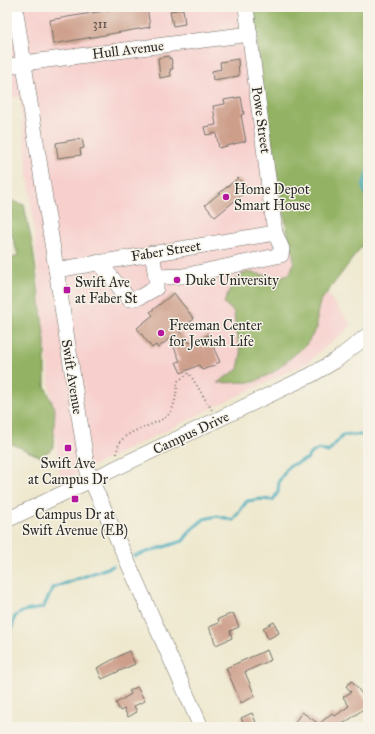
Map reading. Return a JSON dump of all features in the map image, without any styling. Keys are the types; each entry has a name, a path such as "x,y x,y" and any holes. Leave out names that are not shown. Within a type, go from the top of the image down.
{"street":[{"name":"Swift Avenue","path":"15,7 90,481 201,727"},
{"name":"Powe Street","path":"156,277 183,276 281,255 282,249 275,232 246,7"},
{"name":"Hull Avenue","path":"7,67 24,63 250,34"},
{"name":"Faber Street","path":"56,270 275,232"},
{"path":"99,262 129,299 140,297 156,288 156,277 152,253"},
{"name":"Campus Drive","path":"7,520 312,375 334,361 368,335"}],"path":[{"path":"118,459 117,447 122,441 131,434 168,414 173,407 178,381 189,373 213,414"}],"shaded area":[{"name":"Duke University","path":"7,7 266,7 279,235 352,325 308,362 60,482 20,97 7,99"}],"green space":[{"path":"252,7 368,7 368,224 362,246 320,302 317,315 317,328 306,345 274,372 254,382 217,383 238,369 241,353 236,334 234,312 224,303 233,281 246,272 278,277 289,274 293,266 293,254 289,241 262,88"},
{"path":"7,199 24,205 33,248 45,341 45,386 55,409 53,448 41,457 7,442 7,261 18,255 9,226"}],"building":[{"path":"127,7 147,7 150,27 53,44 50,20"},
{"path":"183,9 185,24 173,26 170,11"},
{"path":"169,56 169,59 171,58 173,69 170,69 171,76 160,78 158,58"},
{"path":"238,59 239,76 213,80 212,71 221,69 220,62"},
{"path":"241,97 244,114 241,115 246,141 219,148 216,133 206,135 204,127 216,125 213,106 225,104 224,100"},
{"path":"82,139 84,148 80,149 81,155 58,158 56,143"},
{"name":"Home Depot Smart House","path":"238,178 248,190 215,217 205,205"},
{"name":"Freeman Center for Jewish Life","path":"174,293 194,319 179,331 190,343 208,335 220,362 215,364 216,365 202,370 199,365 181,373 176,362 180,361 170,338 158,348 156,345 152,348 137,328 153,315 150,312"},
{"path":"233,613 239,627 230,631 232,638 216,645 209,627 219,623 218,619"},
{"path":"274,622 279,633 268,639 263,628"},
{"path":"267,650 271,660 245,672 255,696 241,703 226,668"},
{"path":"129,651 135,664 102,679 97,668"},
{"path":"352,681 368,702 368,705 353,717 338,727 302,727 295,722 302,712 319,724 332,713 335,716 349,706 343,697 351,692 346,686"},
{"path":"137,687 145,701 134,706 137,712 128,717 124,709 120,711 116,703 131,694 129,691"},
{"path":"252,713 258,727 245,727 241,718"}],"waterway":[{"path":"368,170 363,187 368,200"},
{"path":"134,556 183,541 191,530 204,519 217,516 233,520 247,501 261,499 273,500 278,492 279,481 289,466 307,459 310,454 319,449 328,452 343,435 365,435 368,424"},
{"path":"7,646 15,616 24,611 43,608 53,588 113,566"}],"place":[{"name":"Home Depot Smart House","path":"226,197"},
{"name":"Duke University","path":"177,280"},
{"name":"Swift Ave at Faber St","path":"67,290"},
{"name":"Freeman Center for Jewish Life","path":"161,333"},
{"name":"Swift Ave at Campus Dr","path":"68,448"},
{"name":"Campus Dr at Swift Avenue (EB)","path":"75,499"}]}
